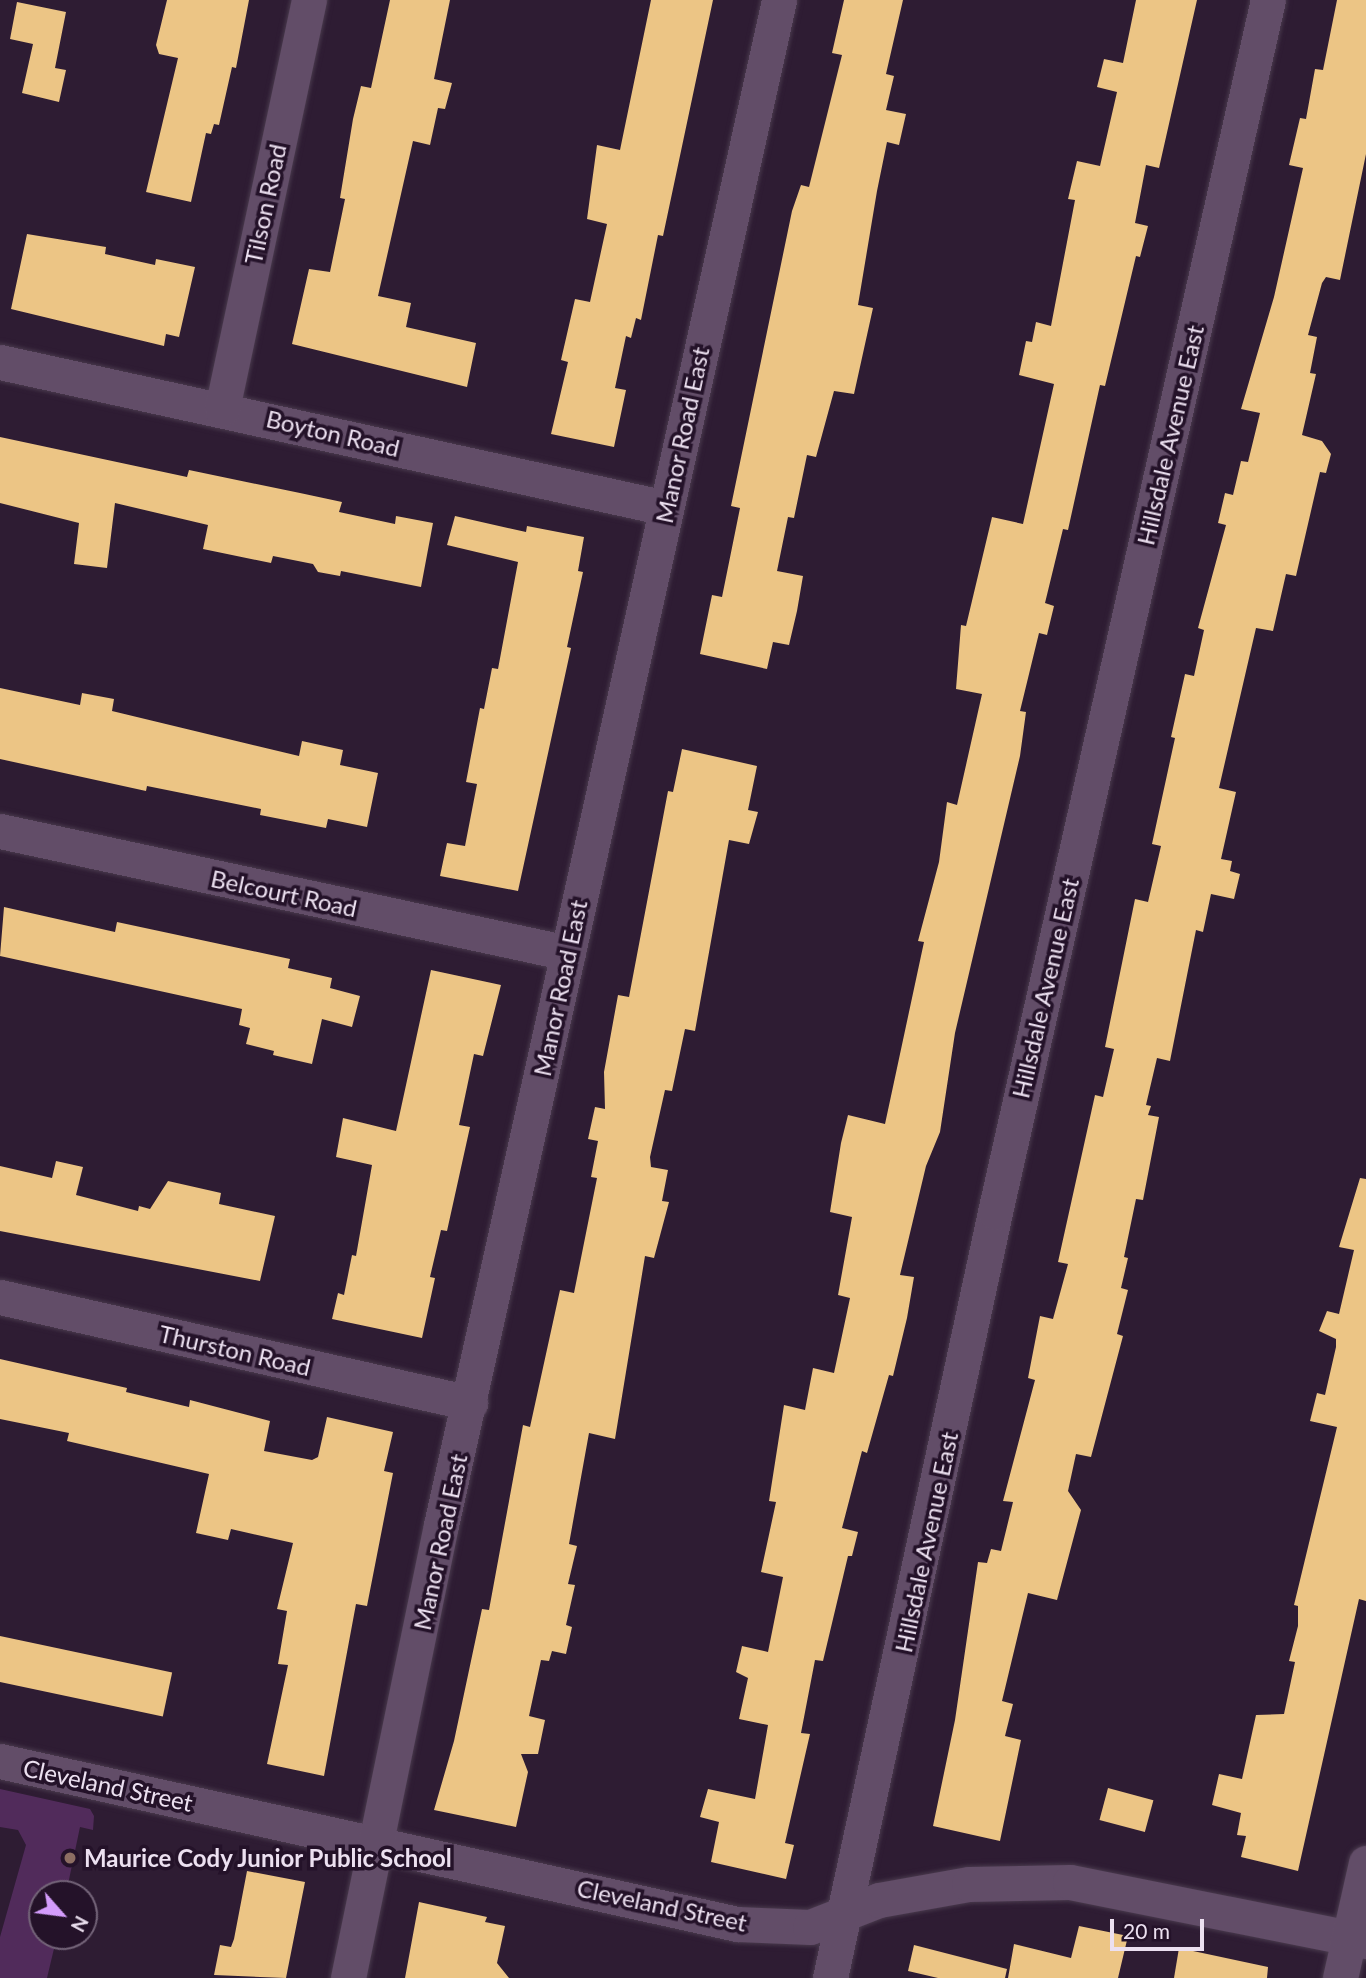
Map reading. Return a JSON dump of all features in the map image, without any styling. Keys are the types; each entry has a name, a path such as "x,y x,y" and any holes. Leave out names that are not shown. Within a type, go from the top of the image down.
{"street":[{"name":"Tilson Road","path":"222,409 309,0"},
{"name":"Manor Road East","path":"348,1978 568,953 779,0"},
{"name":"Hillsdale Avenue East","path":"830,1978 995,1212 1268,0"},
{"name":"Boyton Road","path":"0,362 666,508"},
{"name":"Belcourt Road","path":"0,831 568,953"},
{"name":"Thurston Road","path":"0,1297 470,1403"},
{"name":"Cleveland Street","path":"0,1761 737,1924 810,1927 845,1916 879,1900 969,1884 1070,1882 1358,1939"},
{"path":"1340,1978 1358,1939 1366,1863"}],"shaded area":[{"path":"0,1789 90,1809 94,1816 93,1830 80,1827 69,1880 28,1880 28,1950 54,1950 47,1978 0,1978 0,1937 26,1845 18,1830 0,1827"}],"building":[{"path":"167,0 249,0 236,68 232,67 219,125 214,124 211,134 206,133 191,202 146,192 178,58 159,54 156,45"},
{"path":"390,0 450,0 434,79 452,83 445,109 438,108 430,145 413,141 378,296 411,303 406,327 476,343 467,387 292,344 309,269 330,272 345,199 340,198 353,119 361,86 371,88"},
{"path":"651,0 713,0 663,236 658,235 641,320 636,318 631,338 626,336 615,388 626,390 614,447 551,434 568,362 561,360 575,299 590,302 607,224 587,219 597,145 620,150"},
{"path":"844,0 903,0 886,74 894,76 886,110 906,114 899,145 887,142 877,191 858,305 873,308 854,394 834,391 816,457 807,455 794,518 788,517 777,571 803,576 797,611 789,645 773,642 767,669 700,654 712,595 722,597 740,508 731,506 792,211 801,185 809,187 842,55 832,53"},
{"path":"1136,0 1197,0 1159,168 1146,165 1135,223 1148,226 1140,257 1136,256 1105,386 1100,385 1068,530 1063,529 1045,603 1054,606 1047,635 1039,633 1020,711 1026,712 1020,756 955,1033 940,1132 926,1166 900,1275 914,1277 907,1318 893,1376 889,1375 867,1453 862,1451 842,1528 858,1532 852,1556 848,1556 823,1661 815,1660 801,1733 810,1734 785,1843 794,1845 786,1879 711,1862 719,1822 700,1817 708,1789 755,1799 768,1725 739,1719 748,1678 736,1672 742,1646 768,1652 783,1577 761,1572 776,1502 769,1501 784,1405 805,1410 813,1368 834,1373 850,1298 838,1295 852,1217 830,1212 841,1143 848,1115 885,1124 924,942 918,941 939,862 947,802 957,805 982,694 956,689 961,625 966,626 992,517 1023,524 1054,384 1019,375 1026,341 1032,342 1036,322 1051,326 1075,200 1068,199 1077,161 1100,166 1117,92 1097,87 1104,59 1123,63"},
{"path":"1337,0 1366,0 1366,154 1340,280 1326,277 1322,283 1308,335 1317,337 1310,373 1316,374 1302,435 1322,441 1331,454 1326,473 1320,472 1296,576 1286,574 1273,631 1256,628 1219,788 1236,792 1221,859 1232,861 1230,871 1240,874 1234,899 1211,894 1203,932 1196,930 1170,1061 1157,1058 1146,1105 1151,1106 1148,1115 1159,1117 1143,1200 1136,1199 1124,1257 1128,1258 1121,1288 1128,1290 1117,1334 1123,1336 1091,1457 1076,1454 1068,1491 1081,1510 1057,1600 1028,1593 1002,1701 1013,1704 1005,1736 1021,1740 1000,1841 933,1826 955,1720 978,1562 987,1563 991,1549 1001,1551 1013,1502 1003,1501 1035,1380 1028,1378 1040,1316 1053,1319 1068,1264 1058,1262 1095,1095 1103,1097 1114,1049 1105,1047 1135,899 1148,902 1161,846 1152,844 1175,738 1171,737 1185,674 1194,676 1204,630 1198,628 1226,525 1218,523 1225,493 1233,495 1241,461 1248,462 1260,413 1241,409 1274,297 1303,168 1289,165 1300,118 1306,119 1315,69 1323,70"},
{"path":"17,2 66,12 55,68 66,70 59,102 22,93 33,44 10,39"},
{"path":"27,234 106,247 105,254 155,265 156,259 195,267 179,337 166,334 164,346 11,309"},
{"path":"0,437 187,477 189,470 342,502 339,512 395,524 396,516 433,523 421,587 341,571 340,576 318,572 313,564 273,556 271,563 203,549 208,525 115,503 107,568 74,564 79,523 0,503"},
{"path":"455,516 526,532 527,526 584,537 578,571 583,572 567,647 571,648 518,891 440,876 447,843 465,846 477,784 466,782 480,708 484,709 492,668 498,669 518,562 447,545"},
{"path":"0,688 80,705 82,693 114,699 112,711 299,756 302,741 343,750 340,765 378,773 367,827 328,819 326,828 260,815 261,809 147,786 146,791 0,759"},
{"path":"682,749 757,766 748,810 758,812 749,844 729,840 695,1031 685,1029 672,1091 665,1090 650,1157 651,1167 668,1170 662,1201 669,1202 654,1258 645,1256 615,1439 589,1433 569,1544 577,1546 568,1584 575,1585 566,1625 572,1627 566,1654 552,1651 549,1661 541,1660 529,1716 545,1720 538,1754 521,1754 528,1772 516,1827 434,1810 454,1741 482,1609 489,1610 523,1425 530,1427 560,1290 574,1293 597,1178 591,1177 598,1141 588,1139 595,1107 605,1109 604,1072 618,995 629,997 668,791 673,792"},
{"path":"4,907 115,932 117,922 290,959 288,968 332,978 330,988 360,996 352,1027 322,1019 312,1064 273,1055 274,1051 246,1044 250,1028 239,1025 242,1009 0,956"},
{"path":"431,970 501,985 483,1056 474,1054 459,1125 470,1127 447,1231 441,1230 430,1277 435,1278 422,1338 332,1319 338,1293 344,1295 352,1255 356,1256 372,1165 336,1157 343,1118 396,1131"},
{"path":"56,1161 83,1167 76,1195 138,1211 139,1206 150,1209 168,1181 221,1193 219,1204 275,1216 260,1281 0,1231 0,1166 52,1178"},
{"path":"1360,1178 1366,1179 1366,1601 1359,1599 1298,1871 1241,1857 1246,1836 1237,1835 1241,1813 1212,1805 1219,1774 1242,1779 1256,1715 1284,1714 1295,1662 1289,1661 1298,1626 1298,1606 1294,1605 1337,1427 1310,1421 1317,1393 1325,1395 1336,1347 1336,1339 1319,1331 1327,1311 1339,1314 1354,1250 1339,1247"},
{"path":"0,1359 127,1388 126,1392 189,1407 190,1400 270,1421 264,1451 312,1460 318,1457 327,1417 393,1432 384,1471 393,1473 367,1606 356,1604 324,1776 267,1764 288,1665 278,1664 287,1611 277,1609 293,1543 231,1529 228,1540 196,1533 209,1474 67,1441 69,1433 0,1419"},
{"path":"0,1636 172,1673 163,1717 0,1682"},
{"path":"1108,1788 1153,1800 1145,1832 1099,1820"},
{"path":"247,1871 305,1882 286,1978 214,1975 220,1945 231,1947 234,1939"},
{"path":"419,1902 487,1917 485,1922 505,1926 497,1963 509,1978 405,1978"},
{"path":"1079,1926 1128,1936 1118,1978 1008,1978 1014,1944 1071,1958"},
{"path":"914,1945 1007,1969 1005,1978 938,1978 908,1971"},
{"path":"1179,1948 1268,1967 1267,1978 1174,1978"}],"place":[{"name":"Maurice Cody Junior Public School","path":"70,1858"}]}
